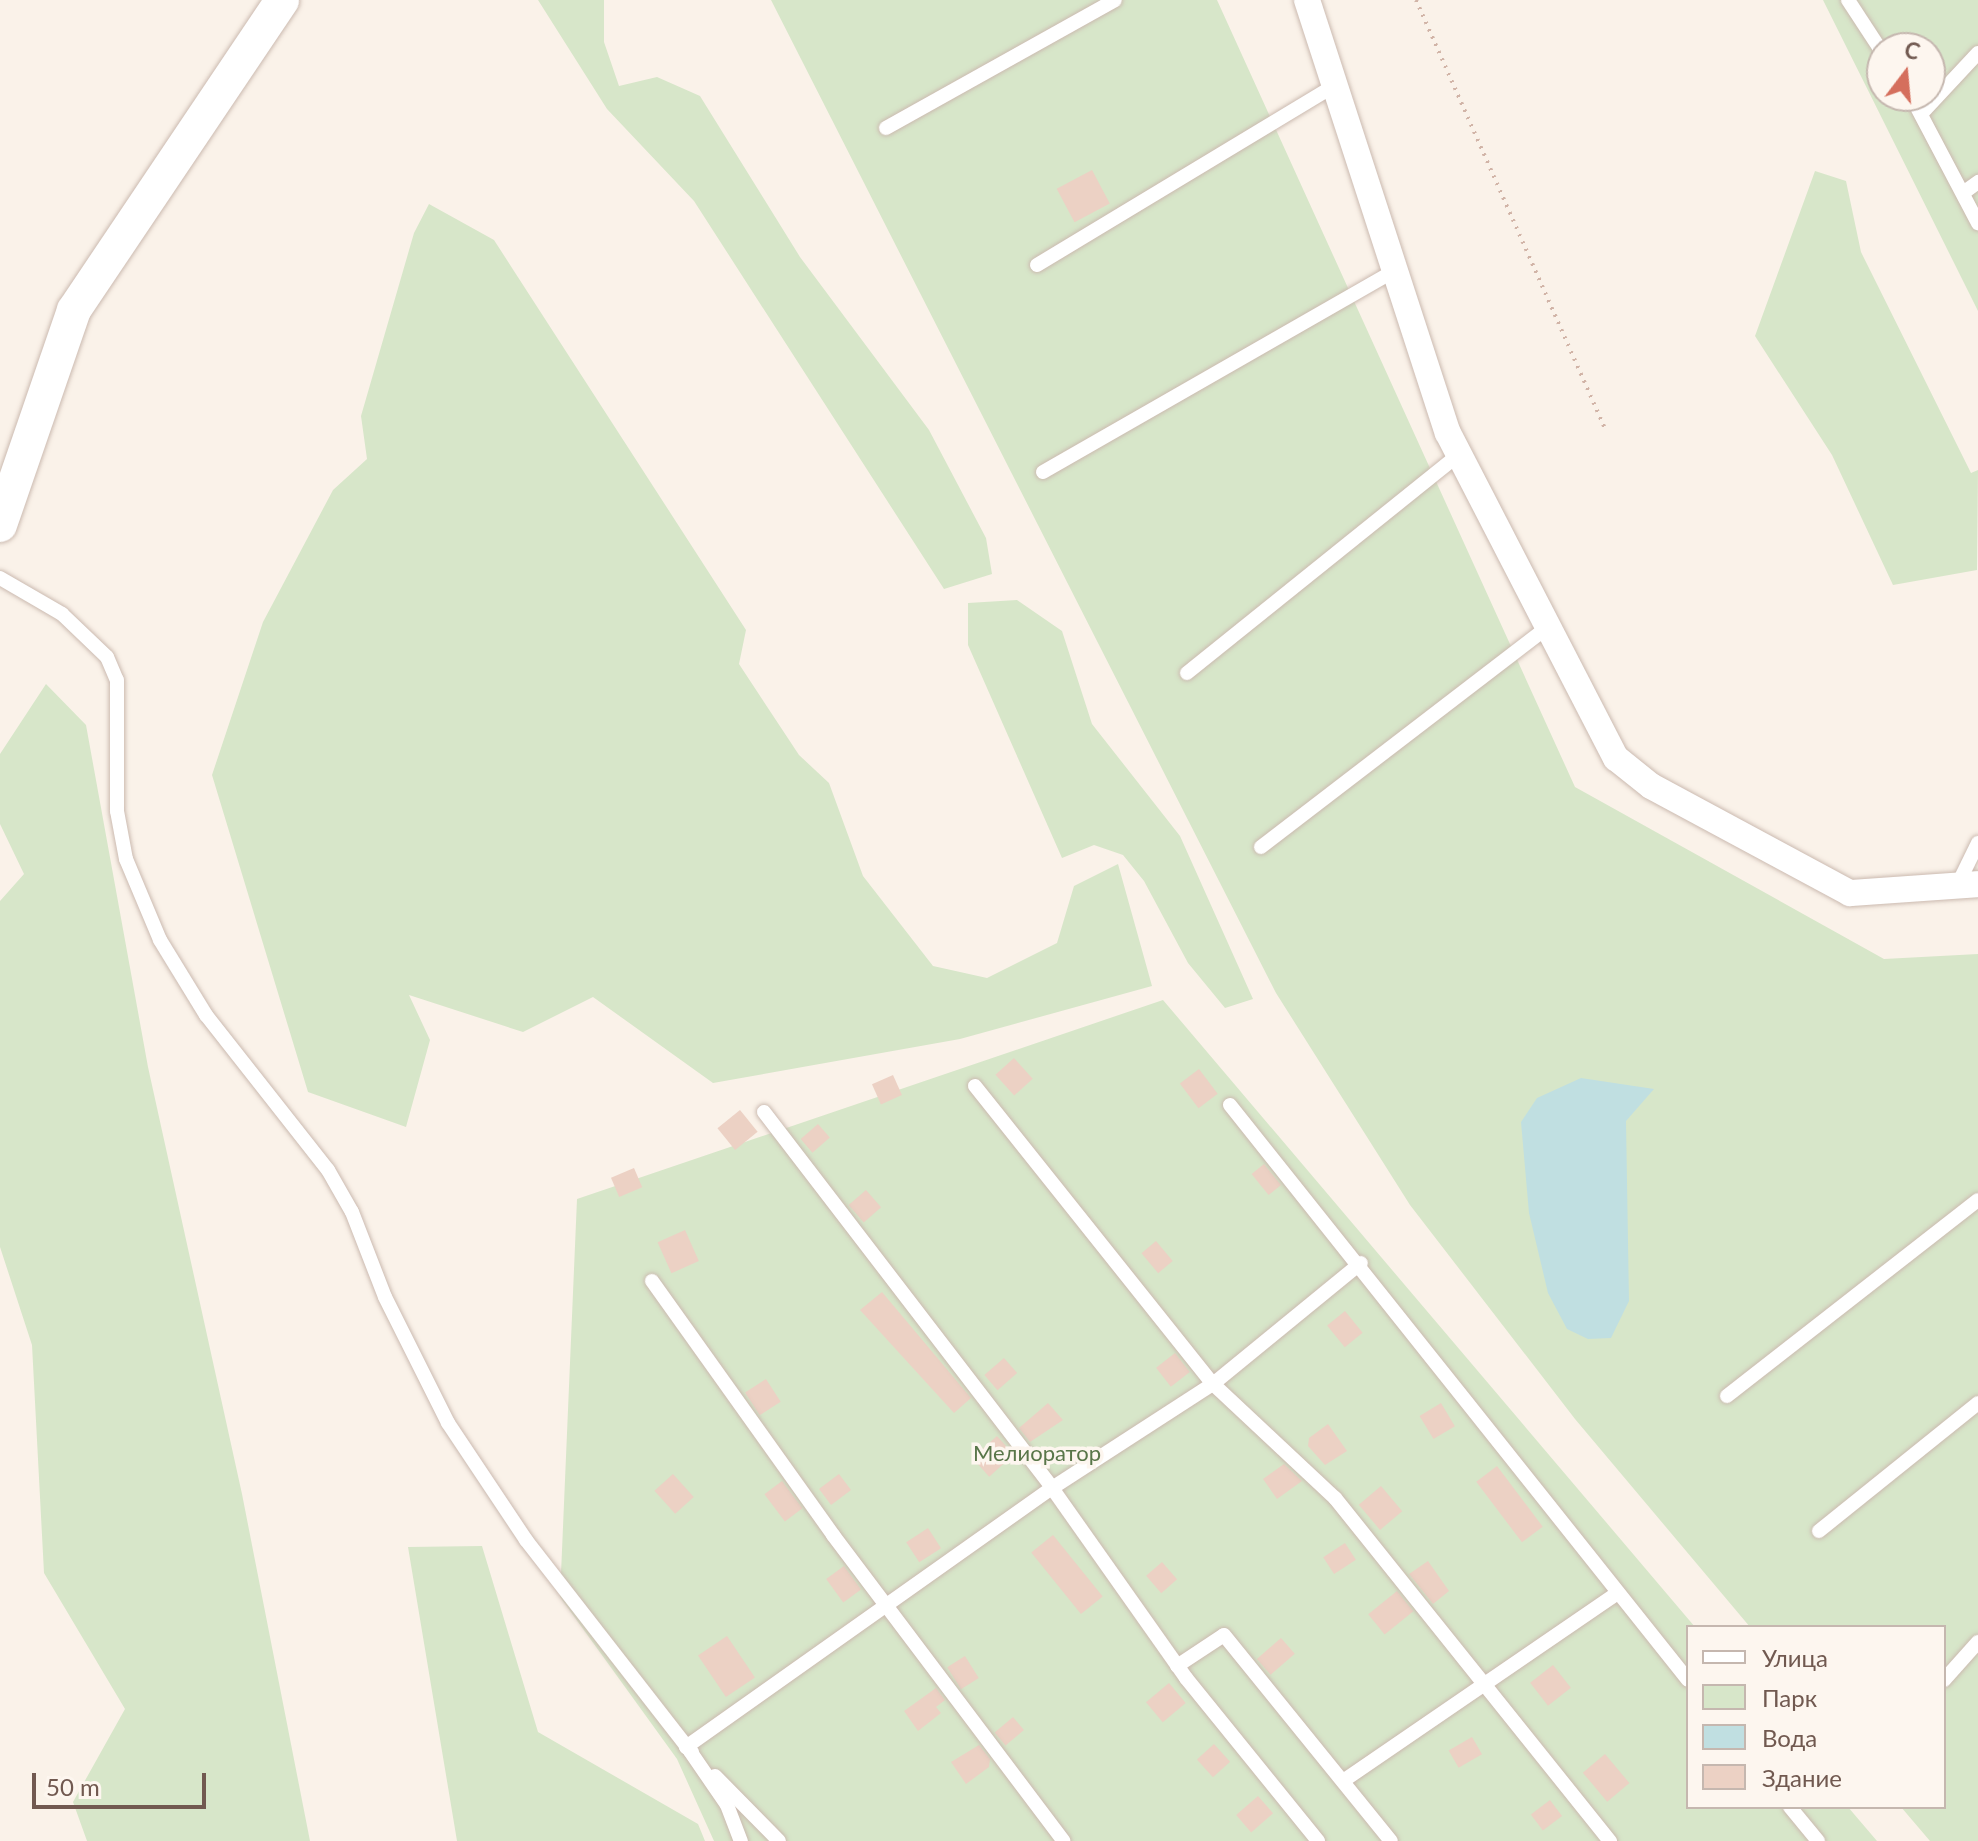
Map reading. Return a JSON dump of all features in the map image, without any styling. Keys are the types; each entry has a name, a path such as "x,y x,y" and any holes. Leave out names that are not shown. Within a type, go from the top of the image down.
{"street":[{"path":"0,525 74,310 282,0"},
{"path":"1307,0 1459,454 1616,758 1651,786 1850,893 1967,885"}],"lane":[{"path":"886,128 1115,0"},
{"path":"1848,0 1869,32"},
{"path":"1978,53 1922,113 1978,223"},
{"path":"1037,265 1335,85"},
{"path":"1963,193 1978,182"},
{"path":"1043,472 1395,270"},
{"path":"1187,673 1459,454"},
{"path":"0,578 62,614 107,657 117,680 115,757 122,835 137,890 160,940 206,1015 328,1170 352,1212 413,1356 457,1436 526,1540 727,1805 741,1841"},
{"path":"1261,847 1548,627"},
{"path":"1967,885 1978,843"},
{"path":"975,1086 1213,1384 1335,1498 1610,1841"},
{"path":"1230,1105 1361,1263 1686,1678"},
{"path":"764,1112 1052,1488 1177,1666 1318,1841"},
{"path":"1727,1396 1978,1200"},
{"path":"686,1747 1052,1488 1213,1384 1361,1263"},
{"path":"652,1281 1064,1841"},
{"path":"1819,1531 1978,1403"},
{"path":"1343,1781 1618,1593"},
{"path":"1177,1666 1224,1635 1391,1841"},
{"path":"1946,1678 1978,1642"},
{"path":"686,1747 779,1841"},
{"path":"1792,1809 1818,1841"}],"path":[{"path":"1416,0 1605,428"}],"green space":[{"path":"538,0 604,0 604,42 619,86 657,77 700,96 800,257 929,430 986,538 992,574 944,589 694,201 607,109"},
{"path":"771,0 1217,0 1575,787 1884,959 1978,954 1978,1841 1930,1841 1903,1809 1946,1809 1946,1625 1748,1625 1575,1419 1410,1205 1276,993"},
{"path":"1823,0 1978,0 1978,311 1879,112 1946,112 1946,32 1866,32 1866,86"},
{"path":"1815,171 1846,181 1861,252 1971,473 1978,470 1977,570 1893,585 1832,455 1755,336"},
{"path":"429,204 494,240 746,630 739,664 799,755 829,783 863,876 933,966 987,978 1057,943 1074,886 1118,864 1152,986 960,1039 713,1083 593,997 523,1032 409,995 430,1040 406,1127 308,1092 212,775 263,622 333,490 367,459 361,416 414,233"},
{"path":"1017,600 1062,631 1092,724 1180,836 1253,999 1225,1008 1188,963 1144,881 1123,855 1094,845 1062,858 968,645 968,603"},
{"path":"46,684 86,725 148,1067 242,1494 310,1841 87,1841 73,1802 125,1709 44,1573 32,1345 0,1247 0,901 24,874 0,824 0,754"},
{"name":"Мелиоратор","path":"1163,1000 1693,1625 1686,1625 1686,1809 1850,1809 1877,1841 714,1841 677,1759 560,1597 577,1199"},
{"path":"482,1546 538,1732 698,1824 705,1841 457,1841 408,1547"}],"water":[{"path":"1581,1078 1654,1089 1626,1121 1629,1301 1611,1338 1588,1339 1567,1329 1548,1293 1529,1213 1521,1122 1537,1098"}],"building":[{"path":"1092,170 1110,204 1075,222 1057,189"},
{"path":"1014,1058 1033,1079 1014,1096 995,1075"},
{"path":"1199,1069 1218,1094 1198,1108 1180,1083"},
{"path":"893,1075 902,1095 881,1104 872,1084"},
{"path":"740,1110 758,1132 735,1150 717,1128"},
{"path":"818,1124 830,1138 812,1153 801,1139"},
{"path":"1264,1164 1281,1185 1269,1195 1252,1174"},
{"path":"634,1168 642,1187 619,1197 611,1178"},
{"path":"866,1190 881,1207 864,1222 849,1205"},
{"path":"685,1230 699,1261 671,1273 658,1242"},
{"path":"1156,1241 1173,1261 1158,1273 1141,1253"},
{"path":"882,1292 971,1398 954,1413 860,1310"},
{"path":"1345,1311 1363,1333 1345,1347 1327,1325"},
{"path":"1175,1353 1190,1372 1171,1387 1156,1368"},
{"path":"1004,1358 1017,1373 997,1390 984,1375"},
{"path":"766,1379 781,1402 760,1415 745,1393"},
{"path":"1048,1403 1063,1420 1030,1442 1019,1428"},
{"path":"1441,1403 1455,1426 1433,1439 1420,1416"},
{"path":"1328,1424 1347,1451 1325,1465 1308,1446 1309,1438"},
{"path":"997,1436 1014,1455 989,1477 972,1458"},
{"path":"1284,1464 1302,1481 1277,1499 1263,1479"},
{"path":"1497,1466 1543,1527 1522,1542 1476,1482"},
{"path":"673,1474 694,1497 675,1514 654,1491"},
{"path":"839,1474 851,1490 831,1505 819,1489"},
{"path":"782,1481 802,1508 785,1521 764,1494"},
{"path":"1381,1486 1402,1511 1380,1530 1359,1505"},
{"path":"928,1528 941,1548 919,1562 906,1542"},
{"path":"1053,1535 1103,1596 1081,1614 1031,1553"},
{"path":"1345,1543 1356,1560 1334,1574 1323,1557"},
{"path":"1428,1561 1449,1591 1433,1604 1409,1574"},
{"path":"1162,1562 1177,1579 1161,1593 1146,1576"},
{"path":"844,1566 861,1589 843,1602 826,1579"},
{"path":"1397,1591 1413,1611 1385,1634 1368,1614"},
{"path":"727,1636 755,1677 726,1697 698,1656"},
{"path":"1281,1638 1295,1654 1271,1675 1257,1659"},
{"path":"965,1656 979,1678 961,1689 947,1667"},
{"path":"1553,1665 1571,1688 1548,1706 1530,1683"},
{"path":"1169,1683 1186,1703 1163,1722 1146,1702"},
{"path":"936,1688 945,1700 936,1707 941,1713 918,1731 904,1711"},
{"path":"1013,1717 1024,1730 1006,1745 995,1732"},
{"path":"1472,1737 1482,1754 1459,1768 1449,1751"},
{"path":"1214,1744 1230,1762 1213,1777 1197,1759"},
{"path":"979,1745 990,1759 989,1767 966,1784 951,1762"},
{"path":"1605,1754 1629,1783 1607,1802 1583,1773"},
{"path":"1258,1796 1273,1813 1251,1832 1236,1815"},
{"path":"1550,1800 1562,1816 1543,1830 1531,1814"}]}
